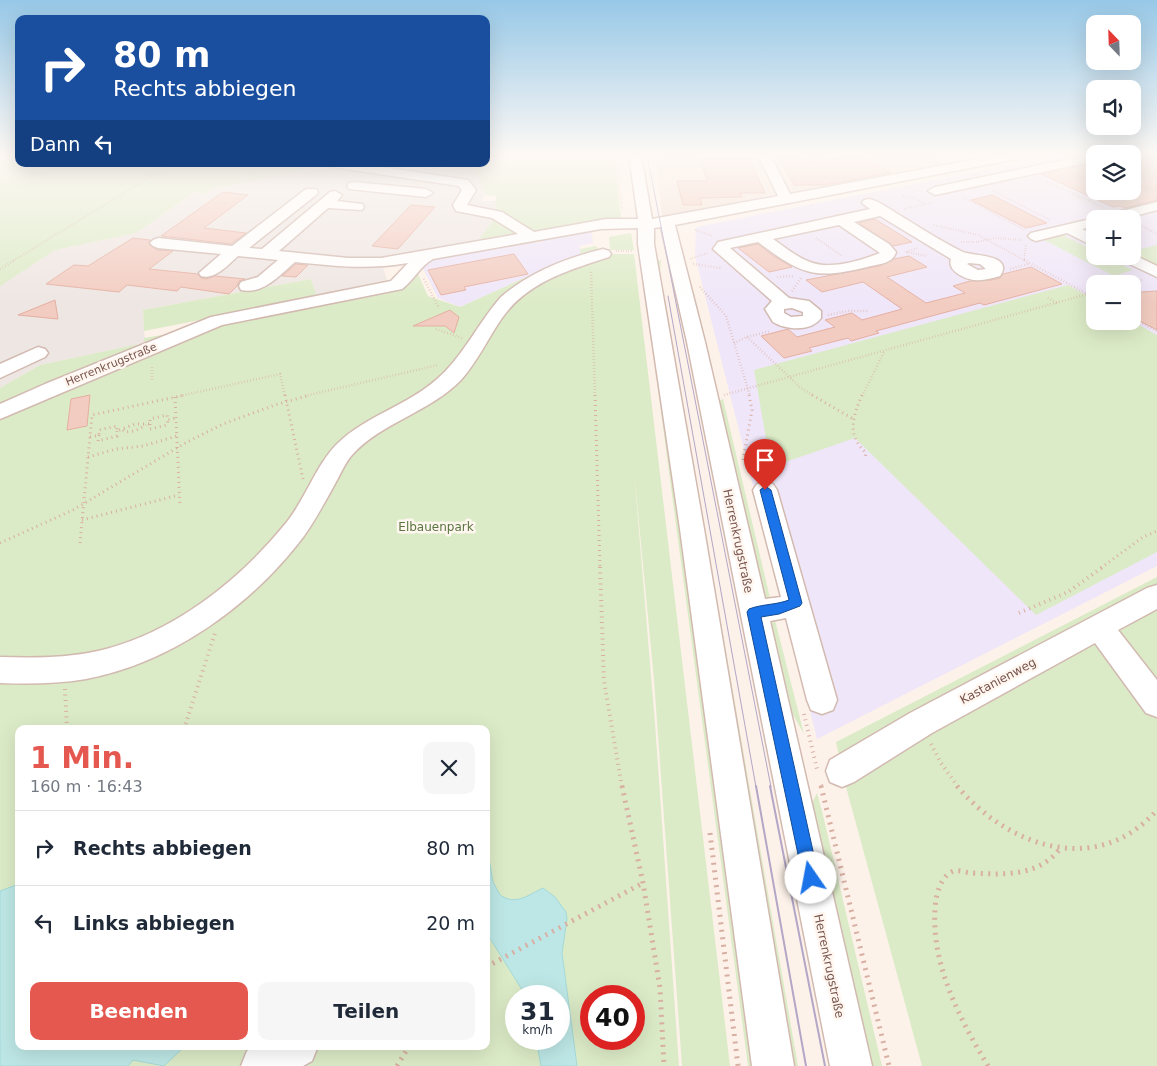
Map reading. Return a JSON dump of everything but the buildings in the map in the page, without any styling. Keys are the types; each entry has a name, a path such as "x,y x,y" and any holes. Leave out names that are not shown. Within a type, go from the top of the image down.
{"street":[{"path":"207,273 295,205"},
{"path":"266,254 324,205"},
{"path":"349,205 358,207"},
{"path":"460,205 462,209 497,215 531,236"},
{"path":"637,205 638,224 646,244 694,539 773,1066"},
{"path":"158,243 354,263 384,263 425,260 531,236 592,226 667,222 755,205"},
{"path":"767,205 801,228"},
{"path":"872,205 962,259"},
{"path":"1141,212 1157,206"},
{"path":"785,303 721,249 724,245 885,212"},
{"path":"760,237 801,266 812,269 834,270 887,256 888,252 883,247 841,220"},
{"name":"Herrenkrugstraße","path":"667,222 678,260 851,1066"},
{"path":"1036,236 1086,224"},
{"path":"1068,228 1086,237"},
{"path":"0,670 64,669 100,663 137,651 182,628 226,599 267,562 309,509 345,449 443,384 455,374 500,307 518,291 551,272 605,254"},
{"path":"256,313 252,289 247,286 264,281 292,256"},
{"name":"Herrenkrugstraße","path":"144,335 392,286 407,278 425,260"},
{"path":"1141,264 1157,272"},
{"path":"785,303 803,305 810,309 813,314 807,321 791,322 780,318 774,312 776,306 785,303"},
{"name":"Herrenkrugstraße","path":"0,412 52,388 224,319"},
{"path":"0,372 38,353"},
{"path":"765,490 822,700"},
{"name":"Kastanienweg","path":"842,770 921,723 1157,596"},
{"path":"754,612 779,609 796,603"},
{"path":"1099,627 1157,703"},
{"path":"262,1066 290,1050"}],"path":[{"path":"0,269 105,205"},
{"path":"622,205 623,215 638,224"},
{"path":"885,212 921,205"},
{"path":"963,205 1036,236"},
{"path":"1021,205 1068,228"},
{"path":"931,224 995,238 1026,240 1024,261"},
{"path":"801,228 849,261"},
{"path":"1141,228 1157,234"},
{"path":"695,230 732,242"},
{"path":"978,235 1086,292"},
{"path":"933,240 957,242 995,238"},
{"path":"636,252 605,254 591,266 604,682 660,988 664,1066"},
{"path":"887,256 907,252 942,259 962,259"},
{"path":"425,260 438,308"},
{"path":"707,399 1086,295"},
{"path":"1048,298 1057,303"},
{"path":"813,314 826,316 848,311 868,311"},
{"path":"734,343 747,337 781,328 791,322"},
{"path":"1141,323 1157,331"},
{"path":"436,329 471,351"},
{"path":"747,337 801,388 855,420"},
{"path":"0,542 83,505 136,472 222,425 285,401 471,351"},
{"path":"865,458 866,454 856,444 854,437 855,420 865,386 884,351"},
{"path":"152,367 152,381"},
{"path":"80,543 92,415 280,374 309,509"},
{"path":"175,397 180,506"},
{"path":"123,430 125,432 136,432 148,424 150,419 168,415 167,425 150,429 148,424"},
{"path":"168,420 176,418"},
{"path":"117,431 134,424 148,424"},
{"path":"117,426 117,436 98,441 98,435 99,430 117,426"},
{"path":"90,437 98,435"},
{"path":"88,457 116,449 143,446 177,436"},
{"path":"82,520 179,495"},
{"path":"1019,613 1068,592 1143,537 1157,530"},
{"path":"185,725 226,599"},
{"path":"64,669 67,725"},
{"path":"930,743 952,780 983,812 996,822 1023,837 1060,849 1098,845 1127,837 1145,824 1157,810"},
{"path":"988,1066 957,1009 944,974 934,920 938,891 946,876 953,871 974,873 1024,871 1046,864 1060,849"},
{"path":"490,965 642,883"},
{"path":"397,1066 407,1050"}],"shaded area":[{"path":"177,205 496,205 497,215 478,241 380,258 387,280 316,295 311,279 143,310 145,343 40,365 0,388 0,285 55,250 136,233"},
{"path":"661,205 723,205 662,217"},
{"path":"809,205 1157,205 1157,566 817,739 695,256 696,227"},
{"path":"591,230 593,243 579,246 582,255 553,265 460,307 438,298 420,263 534,241 536,243 541,242 540,240"}],"green space":[{"path":"0,205 177,205 136,233 55,250 0,286"},
{"path":"496,205 620,205 621,218 478,241 497,215"},
{"path":"631,233 634,250 610,250 609,237"},
{"path":"1059,233 1086,246 1086,262 1040,238"},
{"path":"1157,245 1157,269 1141,261 1141,249"},
{"name":"Elbauenpark","path":"596,246 603,254 634,254 730,1066 682,1066 654,680 634,471 655,723 679,1066 0,1066 0,417 226,323 397,290 418,274 428,296 460,307 553,265 581,255 580,249"},
{"path":"661,260 660,275 798,1066 789,1066 656,261"},
{"path":"641,262 758,1066 748,1066"},
{"path":"1093,265 1123,265 1133,270 1112,275"},
{"path":"311,279 317,297 144,331 143,310"},
{"path":"1068,285 1086,295 1086,330 1141,330 1141,326 1157,335 1157,552 1036,615 855,438 771,467 754,370"},
{"path":"185,331 0,408 0,388 40,365 144,343 144,338"},
{"path":"723,399 771,602 763,601 719,401"},
{"path":"1157,577 1157,1066 922,1066 843,776 836,742"},
{"path":"775,620 804,734 788,706 770,623"},
{"path":"817,793 882,1066 864,1066 812,803"}],"water":[{"path":"490,864 493,882 500,895 511,900 522,898 543,888 555,897 566,912 567,919 562,953 566,985 519,985 490,938"},
{"path":"15,885 15,1050 181,1050 164,1066 133,1060 128,1066 0,1066 0,891"},
{"path":"570,1013 577,1066 541,1066 538,1050 570,1050"}],"tram line":[{"path":"657,205 771,787"},
{"path":"668,296 756,787"},
{"path":"756,786 806,1066"},
{"path":"770,786 825,1066"}],"route":[{"path":"765,490 796,603 779,609 754,612 811,878"}]}
